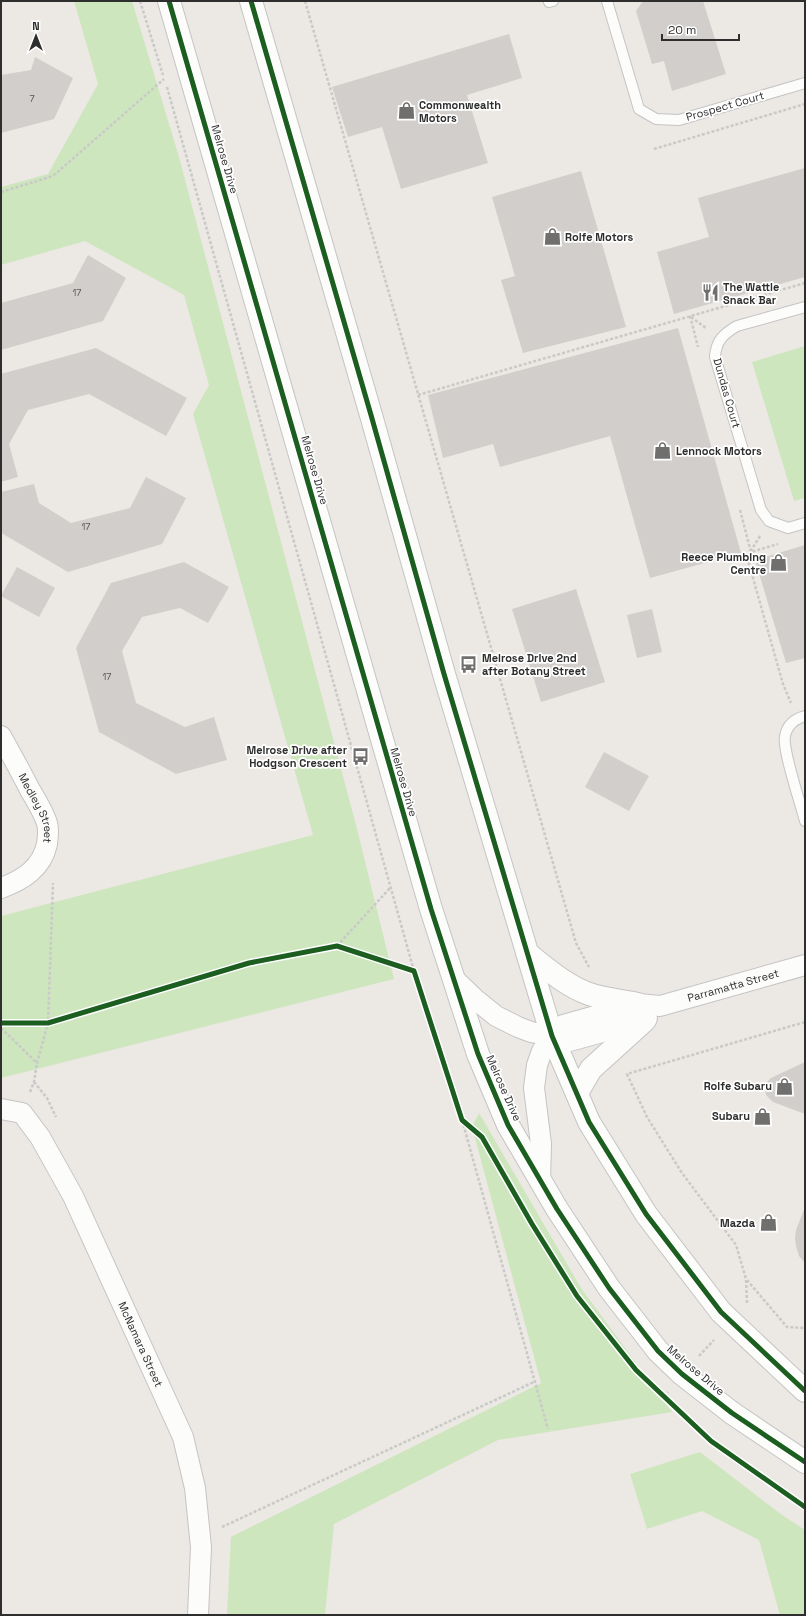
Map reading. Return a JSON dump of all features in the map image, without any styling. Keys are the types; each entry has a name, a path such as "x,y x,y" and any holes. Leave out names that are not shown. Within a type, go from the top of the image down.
{"main road":[{"name":"Melrose Drive","path":"169,1 430,909 478,1054 508,1125 557,1209 609,1288 658,1351 682,1374 732,1413 805,1462"},
{"path":"251,1 371,415 446,681 552,1036 589,1122 646,1214 720,1312 805,1390"},
{"path":"527,953 566,983 589,994 648,1010 618,1044 591,1069 577,1093"}],"street":[{"name":"Medley Street","path":"1,736 47,822 48,834 43,857 37,866 13,884 1,888"},
{"name":"Parramatta Street","path":"540,1180 541,1144 534,1088 537,1065 542,1051 552,1036 563,1025 648,1010 805,965"},
{"path":"454,978 475,999 496,1016 518,1028 552,1036"},
{"path":"1,1109 22,1113"},
{"name":"McNamara Street","path":"22,1113 40,1137 73,1196 183,1437 195,1488 201,1547 198,1615"}],"lane":[{"name":"Prospect Court","path":"607,1 639,109 656,119 679,120 805,83"},
{"name":"Dundas Court","path":"768,521 761,510 715,357 716,345 728,332 737,326 805,307"},
{"path":"768,521 788,528 805,523"},
{"path":"801,717 788,726 784,738 787,755 805,821"}],"path":[{"path":"140,1 164,79 416,978"},
{"path":"305,1 576,943 604,997"},
{"path":"1,192 53,176 164,79"},
{"path":"654,149 805,104"},
{"path":"418,395 805,283"},
{"path":"768,521 747,557 784,684 801,717"},
{"path":"22,1113 34,1082 37,1063 48,1023 53,878 43,857"},
{"path":"337,946 390,888"},
{"path":"329,947 337,946 344,948"},
{"path":"406,969 414,971"},
{"path":"40,1023 56,1021"},
{"path":"627,1074 805,1022"},
{"path":"1,1028 37,1063"},
{"path":"618,1044 627,1074 647,1117 682,1173 736,1245 746,1279 748,1302 682,1374 664,1397"},
{"path":"460,1113 536,1381 548,1429"},
{"path":"462,1120 472,1129"},
{"path":"746,1279 787,1327 805,1328"},
{"path":"200,1536 536,1381"},
{"path":"659,1392 670,1403"}],"green space":[{"path":"74,1 132,1 179,157 356,825 394,979 1,1078 1,916 313,835 193,414 209,385 184,295 85,241 1,265 1,187 48,174 98,84"},
{"path":"805,346 805,498 794,501 752,362"},
{"path":"479,1113 581,1288 672,1412 498,1440 334,1524 325,1615 227,1615 231,1537 541,1383 472,1127"},
{"path":"700,1452 782,1515 805,1530 805,1615 780,1615 759,1540 702,1511 647,1529 630,1474"}],"building":[{"path":"643,1 703,1 726,74 672,91 664,61 652,64 636,11"},
{"name":"Commonwealth Motors","path":"509,34 522,78 467,95 488,163 401,189 382,127 348,137 332,87"},
{"path":"35,57 73,78 54,119 1,133 1,75 31,70"},
{"path":"805,168 805,277 674,314 657,252 709,237 698,198"},
{"name":"Rolfe Motors","path":"581,171 626,327 523,353 501,280 515,276 492,197"},
{"path":"88,255 126,278 103,321 1,350 1,303 73,283"},
{"name":"Lennock Motors","path":"678,328 741,553 650,578 610,436 500,467 493,444 443,458 428,395"},
{"path":"96,348 187,398 166,436 89,394 28,410 9,444 18,477 1,482 1,374"},
{"path":"146,477 186,498 162,544 68,572 3,534 1,530 1,492 34,484 39,503 71,523 130,508"},
{"path":"805,545 805,658 786,663 755,560"},
{"path":"184,562 229,587 208,623 180,608 142,617 122,651 136,703 185,727 214,717 227,760 176,774 99,732 76,648 111,583"},
{"path":"17,567 55,588 39,617 1,596"},
{"path":"576,589 605,682 541,702 512,609"},
{"path":"652,609 662,652 637,658 627,615"},
{"path":"604,752 649,776 629,811 585,787"},
{"name":"Rolfe Subaru","path":"805,1062 805,1114 773,1102 766,1095 765,1088 766,1083 771,1078"},
{"path":"805,1207 805,1263 799,1256 795,1238 796,1230"}],"cycle path":[{"path":"169,1 431,909 478,1054 508,1125 557,1209 609,1288 658,1351 682,1374 732,1413 805,1462"},
{"path":"251,1 371,415 444,674 552,1036 589,1122 646,1214 721,1312 805,1391"},
{"path":"1,1023 48,1023 249,963 337,946 414,971 462,1120 482,1137 532,1224 577,1296 636,1370 711,1441 805,1507"}],"place":[{"name":"Commonwealth Motors","path":"406,111"},
{"name":"Rolfe Motors","path":"552,237"},
{"name":"The Wattle Snack Bar","path":"710,293"},
{"name":"Lennock Motors","path":"663,451"},
{"name":"Reece Plumbing Centre","path":"779,563"},
{"name":"Melrose Drive 2nd after Botany Street","path":"469,664"},
{"name":"Melrose Drive after Hodgson Crescent","path":"360,756"},
{"name":"Rolfe Subaru","path":"785,1086"},
{"name":"Subaru","path":"763,1116"},
{"name":"Mazda","path":"768,1223"}]}
